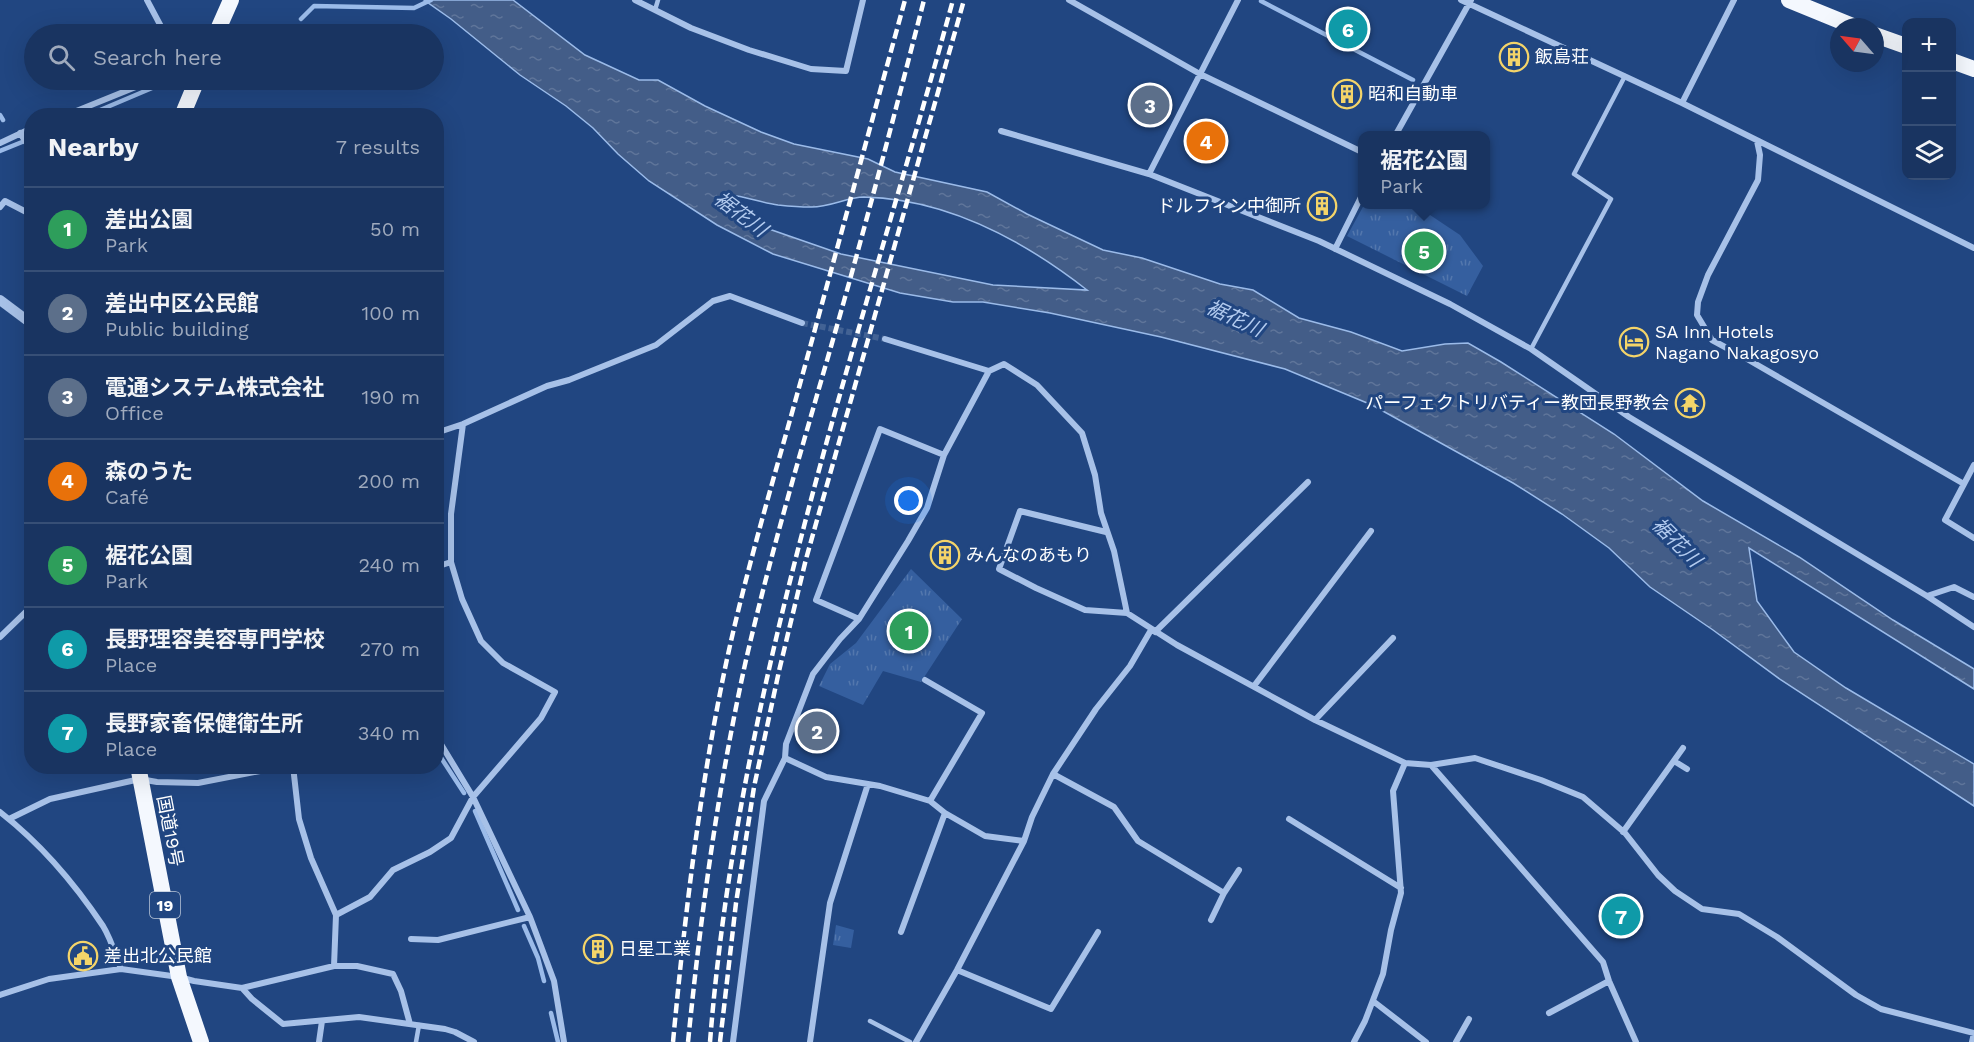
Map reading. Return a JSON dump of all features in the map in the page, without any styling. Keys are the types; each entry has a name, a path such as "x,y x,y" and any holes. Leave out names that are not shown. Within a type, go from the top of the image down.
{"highway":[{"path":"220,24 231,0"},
{"path":"1789,0 1833,18"},
{"path":"1884,38 1902,45"},
{"path":"1956,62 1974,69"},
{"path":"184,108 189,90"},
{"name":"国道19号","path":"139,774 179,977 201,1042"}],"street":[{"path":"147,0 160,24"},
{"path":"635,0 691,28 749,50 811,69 846,71 863,0"},
{"path":"1069,0 1200,74 1358,150"},
{"path":"1149,174 1238,0"},
{"path":"1461,0 1470,2 1682,103 1974,248"},
{"path":"1682,103 1734,0"},
{"path":"1397,131 1470,2"},
{"path":"84,108 128,90"},
{"path":"1001,131 1149,174 1335,249 1450,304 1531,349 1629,417 1927,596 1974,627"},
{"path":"0,143 23,138"},
{"path":"1757,141 1760,155 1758,180 1708,275 1698,302 1697,315 1712,340 1964,484"},
{"path":"0,207 5,201 24,211"},
{"path":"1335,249 1358,203"},
{"path":"444,430 547,386 569,380 656,345 713,301 730,296 802,323"},
{"path":"0,300 24,318"},
{"path":"885,339 989,371"},
{"path":"733,1042 764,801 785,758 786,744 813,674 859,619 927,508 944,455 989,371 1004,364 1037,385 1082,433 1095,475 1106,532 1114,551 1127,613"},
{"path":"336,915 370,897 393,870 443,845 451,838 473,797 541,718 555,692 503,663 481,641 462,599 451,562 451,514 463,424"},
{"path":"859,619 816,600 880,429 944,455"},
{"path":"1974,465 1945,520 1974,538"},
{"path":"916,1042 957,970 1024,841 1032,817 1053,774 1096,709 1130,666 1153,631 1308,482"},
{"path":"1106,532 1020,511 999,569 1085,610 1127,613 1153,631 1315,720 1405,763 1431,765 1475,758 1583,797 1623,832 1666,883 1702,909 1739,914 1777,937 1856,995 1881,1009 1974,1033 1972,1042"},
{"path":"1254,686 1371,531"},
{"path":"444,564 451,562"},
{"path":"1927,596 1954,587 1974,597"},
{"path":"0,637 24,614"},
{"path":"1315,720 1393,638"},
{"path":"926,680 982,713 930,801"},
{"path":"1623,832 1683,748"},
{"path":"444,749 473,797 530,917 554,981 564,1042"},
{"path":"785,758 826,777 868,784 930,801 945,813 985,836 1024,841"},
{"path":"1674,761 1687,769"},
{"path":"1354,1042 1383,974 1401,888 1393,791 1405,763"},
{"path":"1431,765 1478,816 1603,962 1636,1042"},
{"path":"9,819 50,799 136,774"},
{"path":"141,774 157,782 198,783 245,774"},
{"path":"294,774 299,819 312,858 336,915 334,966"},
{"path":"1053,774 1114,807 1138,841 1224,893"},
{"path":"810,1042 830,903 868,784"},
{"path":"0,812 71,883 104,928 121,969"},
{"path":"901,932 945,813"},
{"path":"1289,819 1401,888"},
{"path":"1211,920 1224,893 1239,870"},
{"path":"411,939 438,940 530,917"},
{"path":"957,970 1051,1009 1098,932"},
{"path":"0,995 49,979 121,969 242,988 334,966 357,966 393,974 401,991 410,1024"},
{"path":"1549,1013 1609,981"},
{"path":"242,988 283,1024 359,1017 455,1032 474,1042"},
{"path":"1373,1001 1426,1042"},
{"path":"1456,1042 1469,1019"},
{"path":"319,1042 322,1021"}],"lane":[{"path":"655,10 658,0"},
{"path":"1531,349 1611,200 1574,174 1625,76"},
{"path":"870,1022 910,1042"},
{"path":"416,1042 419,1025"}],"green space":[{"path":"1362,209 1421,209 1460,235 1483,266 1467,296 1347,236"},
{"path":"911,569 962,619 921,682 883,671 863,705 819,686 830,664 856,643"},
{"path":"836,925 854,930 851,948 833,945"}],"water":[{"name":"裾花川","path":"424,0 513,0 585,55 639,80 658,80 705,106 761,132 794,144 868,159 895,172 987,192 1103,250 1142,258 1220,284 1253,290 1299,318 1351,332 1402,351 1468,343 1614,434 1703,501 1799,557 1893,620 1974,669 1974,689 1749,548 1757,601 1794,652 1846,688 1974,764 1974,806 1781,680 1650,587 1609,548 1562,514 1513,483 1372,405 1285,369 1161,337 1050,313 983,302 953,302 900,293 773,254 717,225 649,181 593,128 566,106 520,75","holes":["729,195 798,207 817,207 864,197 924,205 954,214 1010,239 1087,290 993,285 841,254 769,229"]}],"waterway":[{"path":"301,19 314,6 414,8 431,0"},
{"path":"1261,1 1413,80"},
{"path":"105,108 147,90"},
{"path":"0,115 3,120"},
{"path":"0,151 24,141"},
{"path":"444,762 464,793"},
{"path":"475,811 518,910"},
{"path":"524,926 538,958 544,981"},
{"path":"551,1013 558,1042"}],"tunnel":[{"path":"802,323 885,339"}],"railway":[{"path":"673,1042 694,850 717,706 735,623 905,0"},
{"path":"688,1042 711,850 746,660 780,525 885,151 924,0"},
{"path":"710,1042 725,909 747,777 774,646 842,386 953,0"},
{"path":"720,1042 736,903 754,787 779,671 806,559 964,0"}],"place":[{"name":"長野理容美容専門学校","path":"1348,29"},
{"name":"飯島荘","path":"1514,57"},
{"name":"昭和自動車","path":"1347,94"},
{"name":"電通システム株式会社","path":"1150,105"},
{"name":"森のうた","path":"1206,141"},
{"name":"ドルフィン中御所","path":"1322,206"},
{"name":"裾花公園","path":"1424,251"},
{"name":"SA Inn Hotels Nagano Nakagosyo","path":"1634,342"},
{"name":"パーフェクトリバティー教団長野教会","path":"1690,403"},
{"name":"みんなのあもり","path":"945,555"},
{"name":"差出公園","path":"909,631"},
{"name":"差出中区公民館","path":"817,731"},
{"name":"長野家畜保健衛生所","path":"1621,916"},
{"name":"日星工業","path":"598,949"},
{"name":"差出北公民館","path":"83,956"}]}
